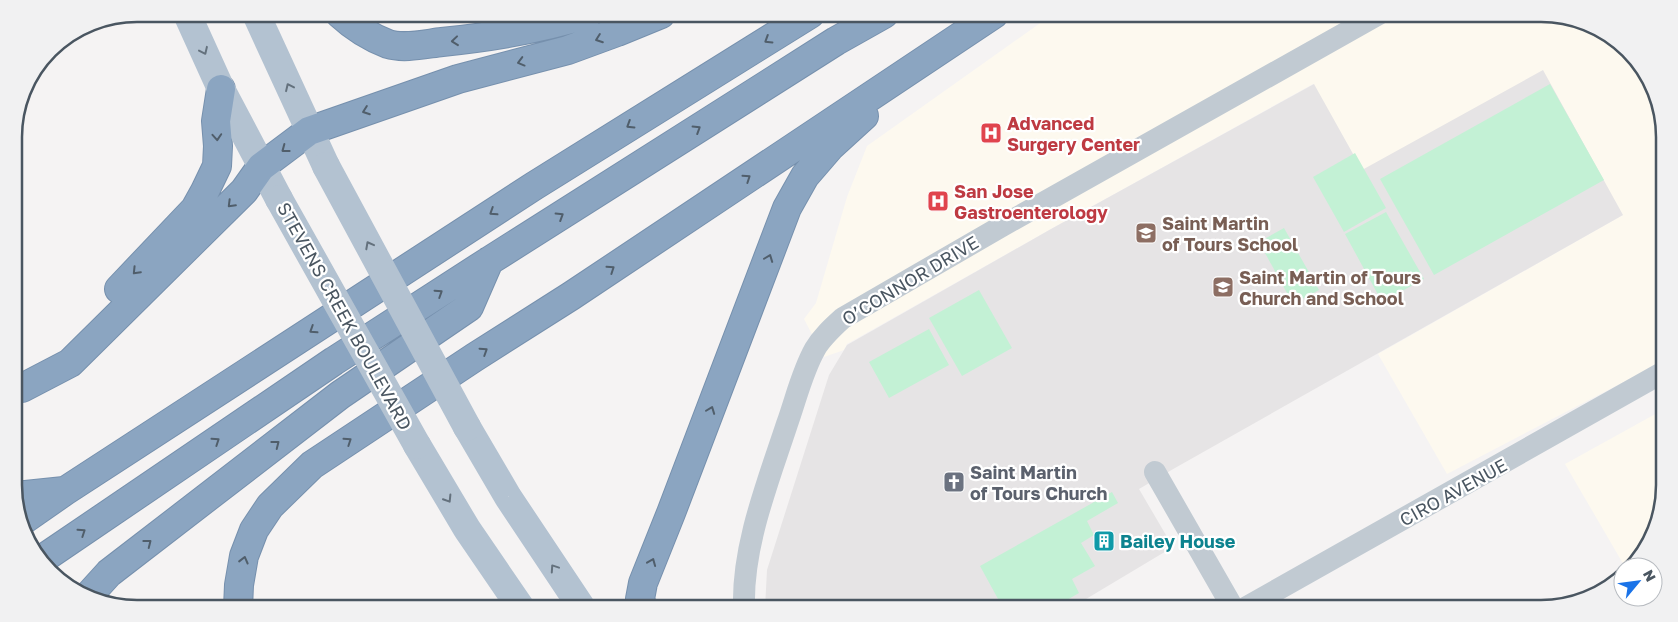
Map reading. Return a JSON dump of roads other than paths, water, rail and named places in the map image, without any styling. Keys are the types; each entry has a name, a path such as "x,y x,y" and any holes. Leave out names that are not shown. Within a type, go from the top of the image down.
{"highway":[{"path":"48,556 334,361 820,51 869,22"},
{"path":"238,600 244,556 254,530 270,506 312,465 571,296 981,22"},
{"path":"350,23 358,30 390,44 414,45 480,38 558,23"},
{"path":"22,389 70,363 244,191 261,167 309,131 458,79 568,50 639,23"},
{"path":"28,517 534,186 796,23"},
{"path":"640,600 643,583 788,208 805,176 830,147 928,57"},
{"path":"22,388 195,209 217,166 216,121 221,89"},
{"path":"93,590 109,573 340,395 468,307 489,261"},
{"path":"23,495 65,491"},
{"path":"83,586 109,573"}],"main road":[{"name":"STEVENS CREEK BOULEVARD","path":"191,23 221,89 261,167 423,457 467,529 516,600"},
{"path":"260,23 326,166 467,427 512,505 576,600"}],"street":[{"name":"O’CONNOR DRIVE","path":"744,600 746,564 764,493 803,376 814,350 824,335 843,318 1002,226 1365,22"},
{"name":"CIRO AVENUE","path":"1262,599 1656,376"},
{"path":"1155,472 1228,599"}],"place":[{"name":"Advanced Surgery Center","path":"991,133"},
{"name":"San Jose Gastroenterology","path":"938,201"},
{"name":"Saint Martin of Tours School","path":"1146,233"},
{"name":"Saint Martin of Tours Church and School","path":"1223,287"},
{"name":"Saint Martin of Tours Church","path":"954,482"},
{"name":"Bailey House","path":"1104,541"}]}
